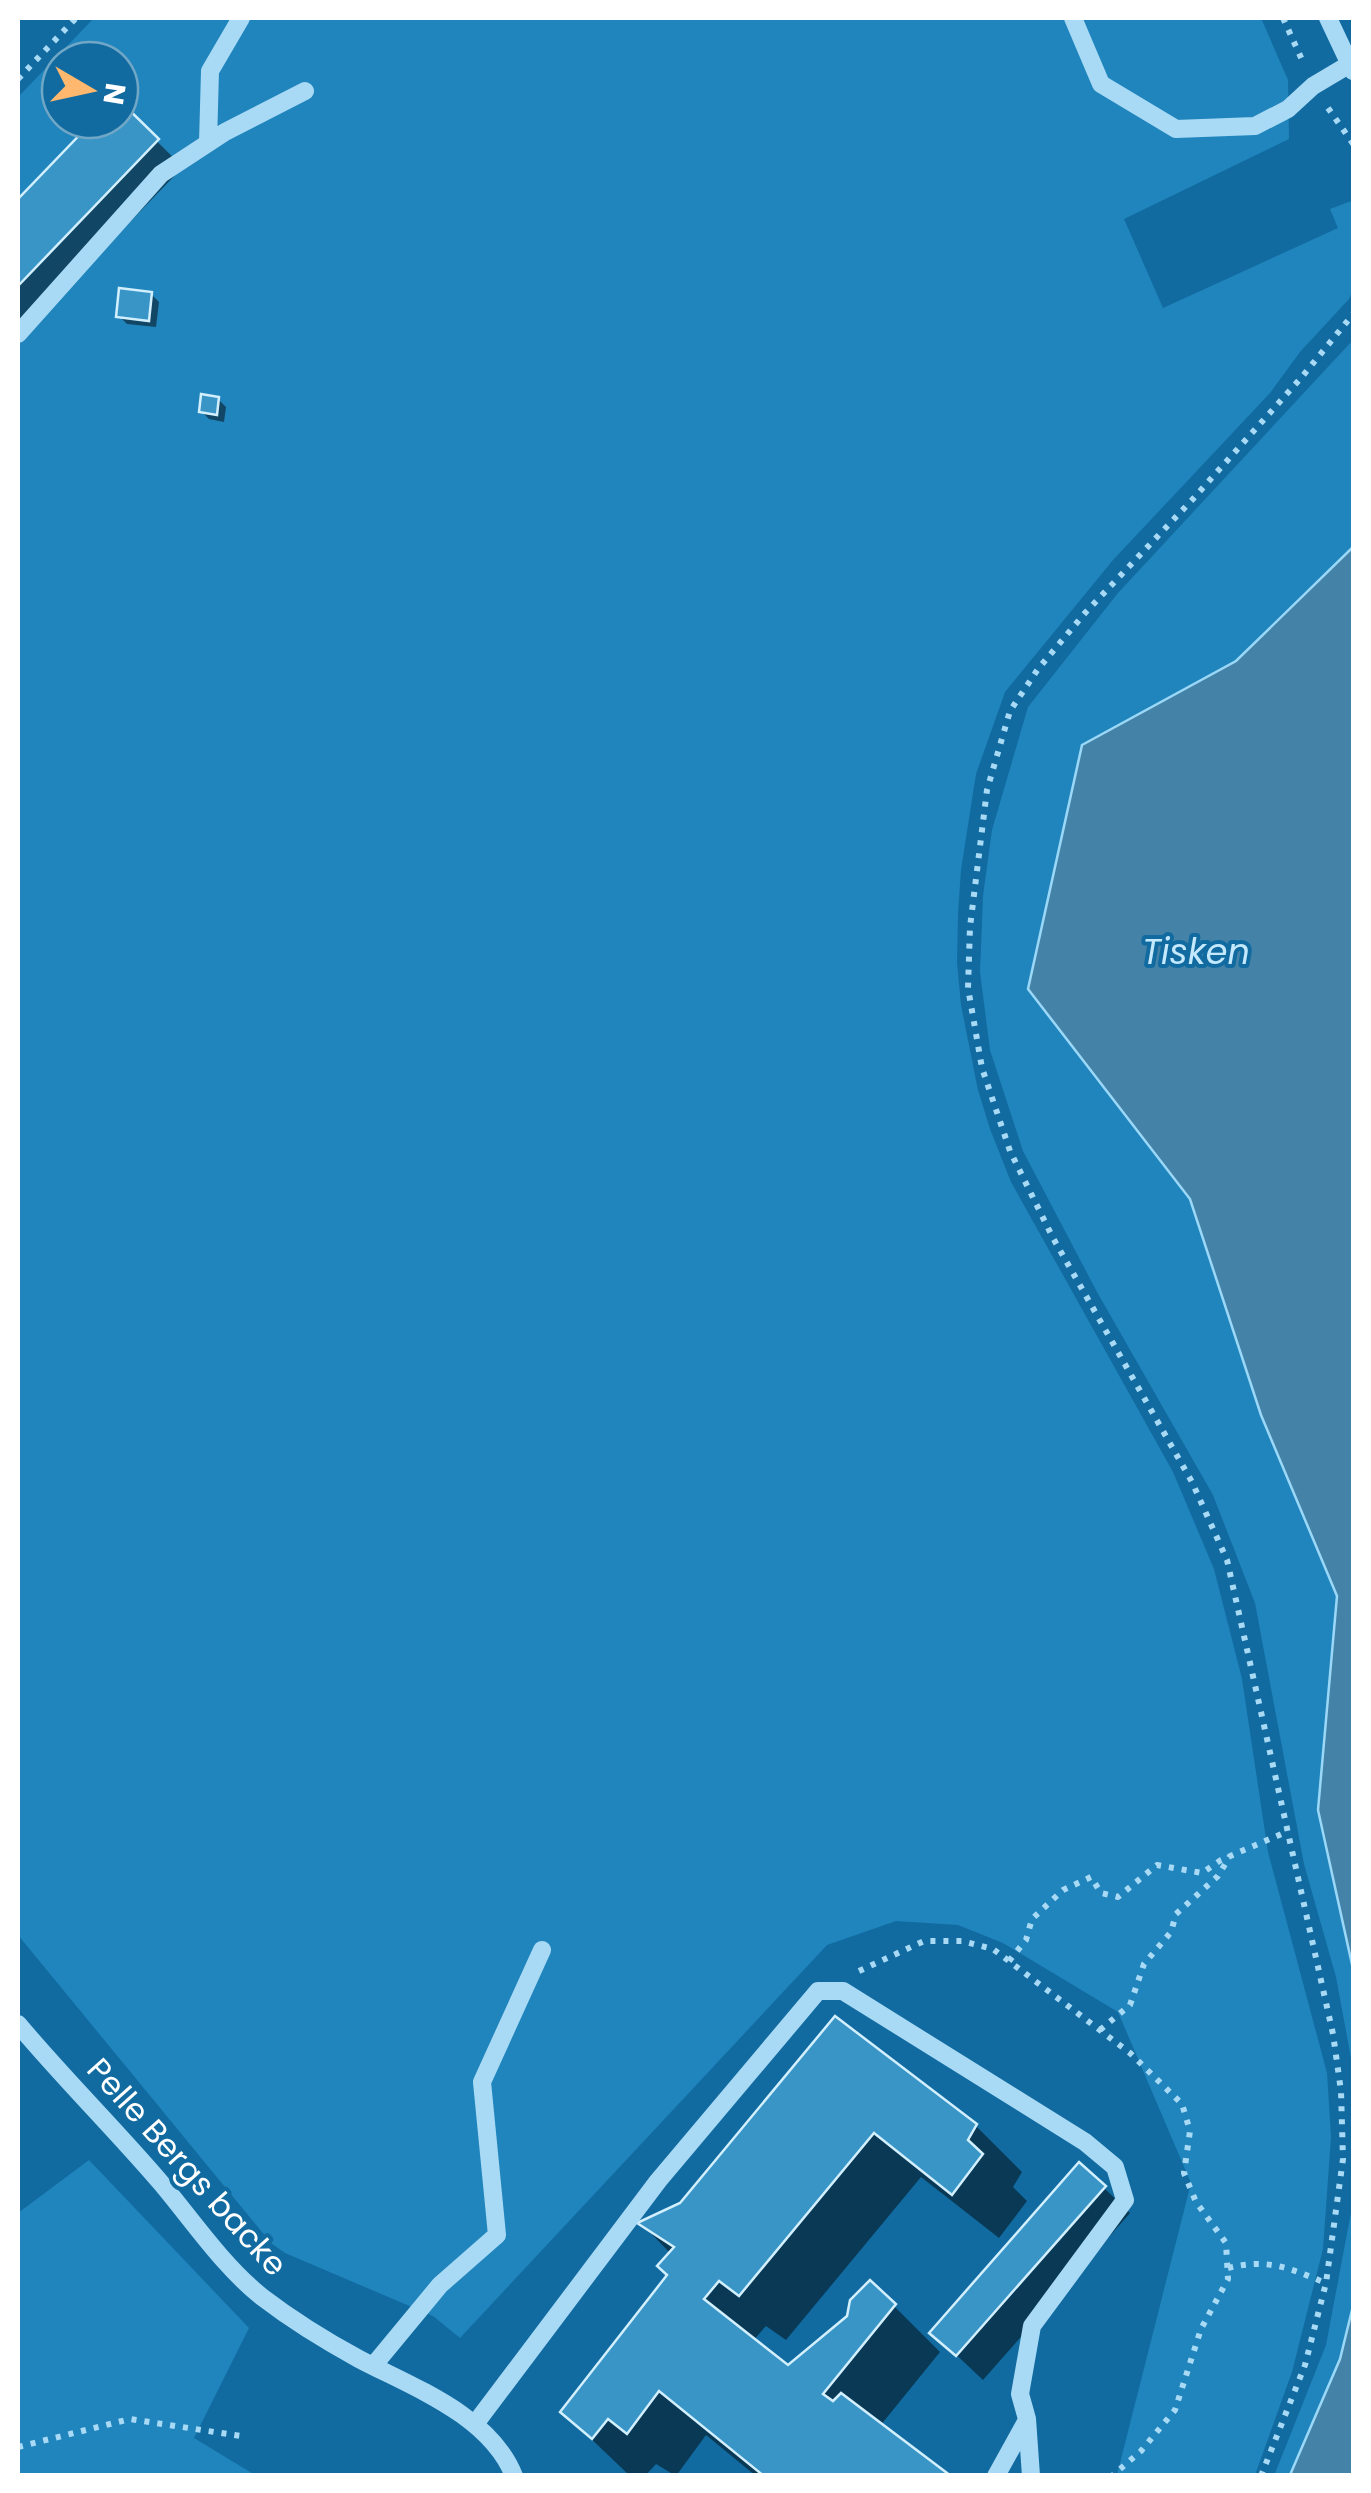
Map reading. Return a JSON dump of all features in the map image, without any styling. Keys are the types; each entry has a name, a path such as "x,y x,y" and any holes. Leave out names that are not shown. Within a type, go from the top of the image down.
{"street":[{"path":"208,143 210,71 242,18"},
{"path":"1074,18 1102,84 1176,129 1255,126 1288,109 1313,86 1351,68 1328,18"},
{"path":"18,334 161,174 208,143 305,91"},
{"path":"373,2366 440,2285 497,2235 482,2082 542,1950"},
{"path":"475,2424 658,2182 818,1991 843,1991 1086,2142 1115,2167 1124,2200 1032,2326 1020,2394 1027,2419 1030,2476"},
{"name":"Pelle Bergs backe","path":"18,2024 159,2181 229,2266 262,2296 323,2338 475,2424 508,2460 514,2476"},
{"path":"996,2476 1027,2419"}],"path":[{"path":"61,18 68,26"},
{"path":"18,79 76,18"},
{"path":"1284,18 1305,66"},
{"path":"1262,2476 1306,2365 1326,2283 1343,2158 1341,2091 1333,2034 1226,1560 1192,1482 1053,1238 1010,1152 979,1052 968,988 970,927 987,790 1010,711 1084,613 1204,486 1354,313"},
{"path":"1008,1961 1026,1940 1032,1919 1077,1882 1091,1877 1100,1893 1118,1897 1157,1864 1202,1873 1286,1832"},
{"path":"1100,2030 1130,2005 1144,1964 1171,1932 1176,1914 1218,1876 1230,1856"},
{"path":"1228,2268 1250,2262 1278,2264 1326,2283"},
{"path":"18,2446 130,2419 247,2436"}],"shaded area":[{"path":"94,18 1261,18 1288,80 1289,139 1124,219 1163,308 1338,228 1330,209 1354,200 1353,290 1270,393 1113,560 1005,692 976,774 961,870 957,963 978,1090 1011,1182 1173,1472 1214,1569 1242,1679 1268,1852 1327,2073 1331,2137 1323,2249 1292,2372 1255,2475 1117,2475 1191,2183 1118,2012 1003,1943 958,1925 896,1921 827,1945 460,2338 433,2316 285,2253 271,2243 18,1935 18,97 40,74 40,140 140,140 140,40 73,40"},
{"path":"1353,340 1353,547 1236,661 1083,746 1028,989 1190,1199 1261,1415 1337,1596 1318,1810 1353,1968 1353,2069 1336,1977 1304,1864 1255,1603 1213,1495 1097,1292 1023,1151 990,1050 980,972 983,896 992,830 1028,707 1118,593"},
{"path":"89,2160 249,2328 194,2438 255,2475 18,2475 18,2213"},
{"path":"1353,2202 1353,2306 1340,2359 1289,2475 1274,2476 1326,2345"}],"water":[{"name":"Tisken","path":"1353,547 1353,1969 1318,1810 1337,1596 1261,1415 1190,1199 1028,989 1082,745 1236,661"},
{"path":"1353,2306 1353,2475 1290,2475 1340,2359"}],"building":[{"path":"140,120 159,139 18,286 18,199 75,140 140,140"},
{"path":"119,288 152,292 149,321 116,317"},
{"path":"201,394 219,397 217,415 199,412"},
{"path":"835,2016 977,2124 968,2140 983,2154 952,2195 874,2133 739,2296 719,2281 704,2299 788,2365 847,2316 850,2300 870,2280 896,2304 823,2394 833,2401 841,2393 951,2476 764,2476 659,2391 627,2434 608,2419 592,2439 560,2412 667,2275 657,2266 674,2247 637,2223 680,2203"},
{"path":"1079,2162 1106,2186 956,2356 929,2333"}]}
